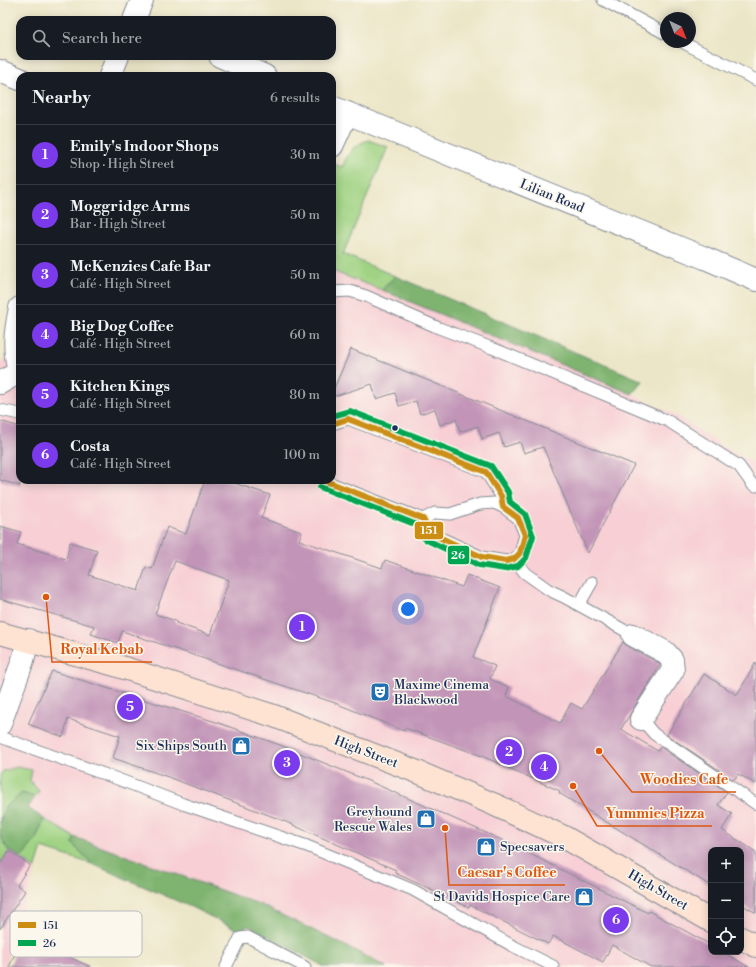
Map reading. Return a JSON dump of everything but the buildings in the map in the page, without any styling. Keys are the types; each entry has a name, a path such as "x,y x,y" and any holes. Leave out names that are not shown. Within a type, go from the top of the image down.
{"main road":[{"name":"High Street","path":"0,633 118,666 274,716 420,773 493,804 564,838 709,919"},
{"path":"744,940 756,946"}],"street":[{"path":"136,16 142,0"},
{"path":"112,72 116,60"},
{"path":"226,60 241,71"},
{"path":"0,71 16,77"},
{"name":"Lilian Road","path":"336,128 340,110 698,255 756,280"},
{"path":"16,316 7,334 16,358"},
{"path":"0,383 16,374"},
{"path":"633,635 665,652 672,660 673,670 641,719"},
{"path":"0,724 23,660 28,640"}],"lane":[{"path":"603,0 660,31"},
{"path":"694,48 756,80"},
{"path":"336,292 350,291 366,296 439,328 492,348 668,421 740,466 752,484 756,486"},
{"path":"0,410 16,413"},
{"path":"336,423 348,419 486,472 501,496 503,507"},
{"path":"333,484 422,519 430,533 482,557 506,560 514,559 520,553 525,535 518,518 503,507 494,503 480,504 450,514 435,512 422,519"},
{"path":"514,559 525,574 549,590 633,635"},
{"path":"579,605 592,582"},
{"path":"641,719 654,734 756,804"},
{"path":"0,737 183,804 321,852 413,890 513,946 553,966"},
{"path":"226,967 240,938 248,937 305,967"}],"shaded area":[{"path":"336,273 382,290 632,394 679,417 722,446 756,464 756,967 386,967 259,904 74,837 44,819 42,848 22,911 10,911 10,951 5,967 0,967 0,362 16,354 16,484 336,484"}],"green space":[{"path":"368,140 388,147 343,254 395,276 382,290 336,273 336,165 342,167 352,150"},
{"path":"395,276 643,381 632,394 382,290"},
{"path":"17,767 32,770 30,781 39,791 35,797 22,793 5,807 0,823 0,775 3,771"},
{"path":"22,793 35,797 28,808 44,819 36,839 21,858 9,851 0,835 0,823 5,807"},
{"path":"44,819 74,837 73,844 92,864 42,848 35,870 21,858 36,839"},
{"path":"0,835 9,851 0,864"},
{"path":"74,837 259,904 386,967 325,967 249,926 238,930 191,907 92,864 73,844"}],"transit line":[{"name":"26","path":"320,487 417,525 423,537 427,540 479,565 505,569 518,566 526,558 533,536 525,514 510,502 508,492 491,466 350,411 336,415"},
{"name":"151","path":"333,484 423,519 430,533 482,557 506,561 514,559 520,553 525,535 518,518 503,507 501,496 486,472 348,419 336,423"}],"place":[{"name":"Royal Kebab","path":"46,597"},
{"name":"Emily's Indoor Shops","path":"302,627"},
{"name":"Maxime Cinema Blackwood","path":"380,692"},
{"name":"Kitchen Kings","path":"130,707"},
{"name":"Six Ships South","path":"241,746"},
{"name":"Woodies Cafe","path":"599,751"},
{"name":"Moggridge Arms","path":"509,752"},
{"name":"McKenzies Cafe Bar","path":"287,763"},
{"name":"Big Dog Coffee","path":"544,767"},
{"name":"Yummies Pizza","path":"573,786"},
{"name":"Greyhound Rescue Wales","path":"426,819"},
{"name":"Caesar's Coffee","path":"445,828"},
{"name":"Specsavers","path":"486,847"},
{"name":"St Davids Hospice Care","path":"584,897"},
{"name":"Costa","path":"616,920"}]}
